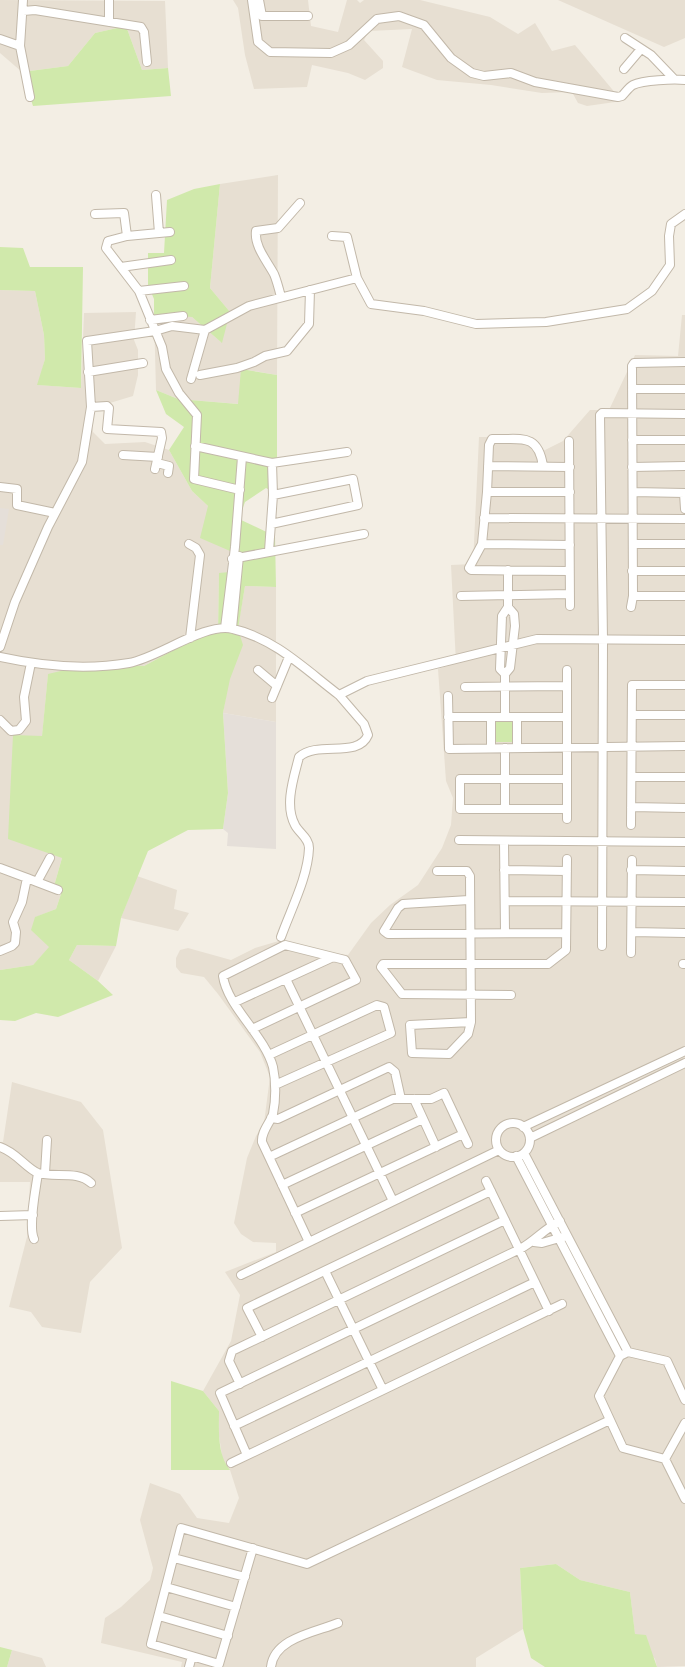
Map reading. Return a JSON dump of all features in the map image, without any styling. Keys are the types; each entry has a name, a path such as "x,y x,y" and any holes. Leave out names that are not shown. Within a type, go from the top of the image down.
{"street":[{"path":"23,0 20,46 30,97"},
{"path":"109,0 109,22"},
{"path":"252,0 258,42 270,52 338,51 349,45 377,19 399,16 424,25 451,58 472,73 484,76 511,73 536,82 618,97 622,96 632,86 674,79 685,80"},
{"path":"259,0 262,16 308,16"},
{"path":"23,11 35,10 142,28 148,62"},
{"path":"625,38 650,54 674,79"},
{"path":"0,39 20,46"},
{"path":"624,69 641,49"},
{"path":"156,195 160,233"},
{"path":"281,297 274,274 259,246 256,231 278,228 300,203"},
{"path":"95,214 124,213 127,236"},
{"path":"332,236 347,237 357,278 367,300 375,306 424,311 476,324 546,322 627,310 652,291 670,265 669,236 671,224 685,214"},
{"path":"170,232 127,236 106,244 109,253 139,291 162,347 166,369 179,393 197,416 194,479 199,482 240,490"},
{"path":"121,266 171,260"},
{"path":"0,647 15,602 54,513 82,462 91,407 87,341 155,331 172,326 204,330 250,306 357,278"},
{"path":"139,291 184,286"},
{"path":"200,375 237,368 266,356 287,351 309,324 310,290"},
{"path":"150,320 183,316"},
{"path":"191,379 204,330"},
{"path":"631,607 633,596 632,364 685,362"},
{"path":"88,372 143,363"},
{"path":"632,389 685,389"},
{"path":"91,407 107,406 109,408 107,429 161,432 162,438 157,463"},
{"path":"602,946 603,640 600,415 602,412 685,414"},
{"path":"543,466 541,453 535,443 526,440 501,439 490,441 481,545 469,569 569,571"},
{"path":"632,440 685,440"},
{"path":"569,441 570,606"},
{"path":"195,446 272,463 347,452"},
{"path":"123,455 169,466 168,473"},
{"path":"229,628 236,559 235,547 242,457"},
{"path":"269,551 274,495 272,463"},
{"path":"488,466 570,467"},
{"path":"632,467 685,466"},
{"path":"271,524 358,505 353,479 274,495"},
{"path":"0,487 17,489 17,505 54,513"},
{"path":"487,492 570,492"},
{"path":"633,492 684,493 685,509"},
{"path":"484,518 685,519"},
{"path":"236,559 269,551 364,534"},
{"path":"189,544 196,548 200,555 190,638"},
{"path":"633,544 685,544"},
{"path":"481,545 570,545"},
{"path":"505,717 505,674 510,668 515,618 508,606 508,570"},
{"path":"632,571 685,571"},
{"path":"461,596 569,594"},
{"path":"633,596 685,596"},
{"path":"505,674 500,669 502,616 508,606"},
{"path":"0,657 31,663 64,666 130,663 190,638 229,628 260,637 339,694 364,724 368,735 366,740 355,747 315,748 299,757 290,796 291,813 296,827 307,840 309,849 303,876 281,937"},
{"path":"339,694 367,681 537,639 564,637 603,640 685,640"},
{"path":"272,698 289,657"},
{"path":"0,720 11,732 19,730 25,723 24,697 31,663"},
{"path":"258,670 277,686"},
{"path":"567,670 567,819"},
{"path":"632,825 632,685 685,685"},
{"path":"465,687 567,686"},
{"path":"448,696 449,749 685,746"},
{"path":"632,715 685,715"},
{"path":"448,717 567,717"},
{"path":"491,717 491,748"},
{"path":"518,717 518,748"},
{"path":"505,748 506,809"},
{"path":"632,777 685,777"},
{"path":"567,779 460,779 460,809 567,809"},
{"path":"632,807 685,808"},
{"path":"459,840 685,842"},
{"path":"504,841 505,932"},
{"path":"37,882 50,858"},
{"path":"511,995 402,994 381,968 383,964 548,964 566,952 567,859"},
{"path":"631,953 632,860"},
{"path":"0,868 58,890"},
{"path":"504,870 567,871"},
{"path":"632,870 685,871"},
{"path":"437,871 467,871 470,876 471,1022 468,1034 448,1054 412,1053 410,1025 471,1022"},
{"path":"0,951 15,943 16,932 13,922 22,902 27,878"},
{"path":"470,900 404,904 398,908 384,931 388,934 566,933"},
{"path":"506,901 685,902"},
{"path":"632,932 685,933"},
{"path":"252,1029 356,980 345,960 285,945 224,974 223,978 235,1002 252,1029 269,1055 275,1085 271,1118 262,1138 309,1242"},
{"path":"235,1002 331,958"},
{"path":"286,979 393,1201"},
{"path":"269,1055 377,1005 384,1007 391,1033 275,1085"},
{"path":"524,1127 530,1138 528,1149 524,1153 516,1156 504,1154 499,1150 496,1144 499,1130 510,1123 524,1127 685,1051"},
{"path":"530,1138 685,1063"},
{"path":"271,1118 278,1119 388,1067 395,1072 401,1099"},
{"path":"269,1157 393,1099 431,1099 444,1093 468,1144"},
{"path":"414,1099 436,1147"},
{"path":"282,1185 423,1119"},
{"path":"296,1213 463,1134"},
{"path":"34,1239 32,1234 33,1215 47,1140"},
{"path":"0,1146 42,1173 80,1178 91,1183"},
{"path":"241,1275 499,1150"},
{"path":"524,1153 556,1223 624,1354"},
{"path":"516,1156 556,1223"},
{"path":"486,1181 549,1310"},
{"path":"262,1337 248,1308 491,1191"},
{"path":"0,1216 33,1215"},
{"path":"240,1384 228,1356 232,1351 505,1220"},
{"path":"534,1242 538,1235 556,1223"},
{"path":"247,1455 220,1393 534,1242 542,1243 563,1237"},
{"path":"325,1271 383,1390"},
{"path":"234,1426 535,1282"},
{"path":"232,1463 562,1304"},
{"path":"624,1354 667,1361 685,1400"},
{"path":"624,1354 599,1396 623,1448 665,1459 685,1498"},
{"path":"253,1548 228,1636 223,1665 151,1644 181,1528 253,1548 308,1564 610,1420"},
{"path":"665,1459 685,1424"},
{"path":"174,1558 245,1578"},
{"path":"166,1587 236,1608"},
{"path":"159,1616 228,1636"},
{"path":"271,1667 272,1658 281,1647 307,1634 338,1623"},
{"path":"188,1667 192,1656"}],"shaded area":[{"path":"0,0 165,1 168,68 142,70 126,26 95,33 68,66 22,72 0,53"},
{"path":"233,0 308,0 311,26 338,32 347,0 357,0 360,3 364,0 420,0 490,17 518,34 535,23 552,51 575,45 622,101 587,106 578,103 572,92 542,93 491,85 437,80 402,67 412,29 369,31 364,40 383,61 383,68 365,80 348,73 312,65 307,87 254,89 245,55 238,8"},
{"path":"558,0 685,0 685,38 664,47"},
{"path":"278,175 277,375 242,369 239,404 178,399 156,390 154,315 192,317 221,342 230,312 210,288 220,184"},
{"path":"0,290 35,291 44,335 45,359 38,385 81,388 84,313 136,312 134,340 138,350 138,375 133,396 90,409 93,432 105,444 145,442 169,450 192,491 208,506 244,556 240,571 219,574 218,633 198,637 144,666 94,663 48,675 42,737 14,736 62,858 54,886 62,891 56,909 36,917 50,947 33,965 0,970"},
{"path":"682,315 685,315 685,1666 657,1667 655,1659 635,1635 630,1592 580,1580 556,1564 520,1568 523,1629 476,1658 476,1667 181,1667 182,1662 101,1643 105,1618 121,1607 150,1580 153,1568 140,1520 150,1483 180,1494 197,1518 229,1523 239,1498 230,1470 223,1462 219,1436 219,1411 203,1391 231,1341 240,1295 225,1272 276,1252 276,1243 253,1242 241,1234 234,1223 247,1158 256,1136 264,1123 270,1077 260,1052 218,994 204,977 181,973 176,967 176,958 180,950 188,948 231,960 255,948 282,940 328,953 348,955 371,923 390,905 418,885 442,848 451,825 453,798 446,781 438,669 456,663 451,565 473,564 479,437 533,437 543,451 563,441 590,410 609,410 635,355 678,356"},
{"path":"0,508 9,509 3,545 0,545"},
{"path":"245,586 276,587 276,722 223,713"},
{"path":"223,713 276,722 276,849 227,846 228,833 223,829 228,793"},
{"path":"137,876 177,890 174,909 189,913 178,931 121,918"},
{"path":"77,945 116,946 98,981 69,960"},
{"path":"12,1082 81,1102 103,1130 122,1248 90,1282 81,1333 42,1327 31,1312 9,1307 27,1237 30,1182 0,1182 0,1142 3,1142"},
{"path":"12,1650 42,1658 46,1667 7,1667"}],"green space":[{"path":"126,26 142,70 168,68 171,96 33,106 22,72 68,66 95,33"},
{"path":"220,184 210,288 230,312 222,343 192,317 154,315 154,299 148,285 148,253 164,253 167,200 194,189"},
{"path":"0,247 23,248 30,267 83,267 81,388 37,385 45,359 44,335 35,291 0,290"},
{"path":"241,369 277,375 277,494 266,488 245,502 239,519 275,536 276,587 245,586 238,629 243,645 230,679 223,713 228,793 223,829 188,830 148,851 121,918 116,946 77,945 69,960 98,981 113,995 58,1017 36,1013 15,1021 0,1020 0,970 33,965 49,947 31,930 35,917 56,909 62,891 54,886 62,858 8,839 13,735 42,736 48,674 94,663 144,666 198,637 218,633 219,573 240,571 244,557 200,538 208,506 192,491 169,450 184,427 166,414 156,390 178,399 238,404"},
{"path":"494,721 513,721 513,742 494,742"},
{"path":"171,1381 203,1391 219,1411 221,1450 230,1470 171,1470"},
{"path":"556,1564 580,1580 630,1592 635,1634 646,1635 657,1667 545,1667 531,1658 523,1629 520,1568"},
{"path":"0,1647 12,1650 7,1667 0,1667"}]}
